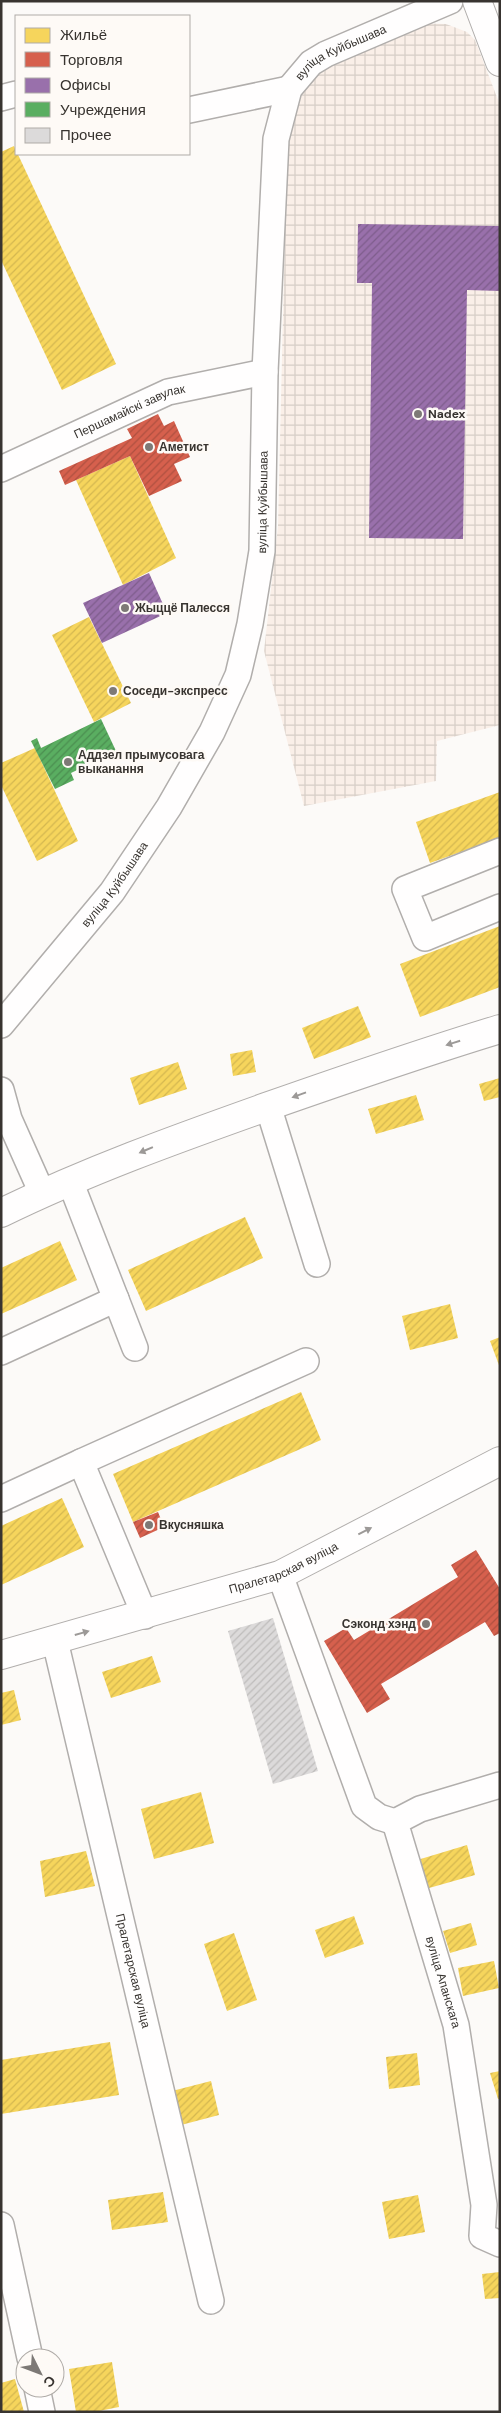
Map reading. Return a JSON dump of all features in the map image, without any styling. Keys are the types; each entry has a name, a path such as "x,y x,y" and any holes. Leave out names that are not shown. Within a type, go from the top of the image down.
{"main road":[{"path":"477,1 500,62"},
{"path":"1,1213 42,1193 157,1145 402,1058 500,1029"},
{"name":"Пралетарская вуліца","path":"1,1655 145,1616 280,1576 497,1468"}],"street":[{"name":"вуліца Куйбышава","path":"1,1025 117,884 169,807 212,732 238,675 250,624 262,551 265,372 276,139 289,89 311,63 326,54 450,1"},
{"path":"190,110 289,89"},
{"path":"1,98 15,94"},
{"name":"Першамайскі завулак","path":"1,469 168,392 265,372"},
{"path":"500,851 405,889 425,938 500,907"},
{"path":"1,1090 9,1119 42,1193"},
{"path":"268,1106 318,1264"},
{"path":"70,1181 135,1348"},
{"path":"1,1352 116,1299"},
{"path":"1,1499 306,1361"},
{"path":"81,1462 145,1616"},
{"path":"280,1576 364,1806 379,1818 395,1822 420,1810 500,1785"},
{"name":"Пралетарская вуліца","path":"55,1641 211,2302"},
{"name":"вуліца Апанскага","path":"395,1822 456,2025 484,2205 482,2236 500,2244"},
{"path":"1,2225 28,2348"},
{"path":"39,2398 42,2412"}],"shaded area":[{"path":"415,23 446,24 467,32 475,40 500,105 500,725 437,741 436,781 304,806 264,651 278,526 287,146 293,113 307,85 329,63"}],"building: Жильё":[{"path":"14,146 15,155 18,155 116,364 62,390 1,260 1,152"},
{"path":"130,456 176,558 123,585 76,480"},
{"path":"89,617 131,703 94,722 52,635"},
{"path":"35,748 78,841 37,861 1,785 1,763"},
{"path":"500,792 500,838 430,863 416,822"},
{"path":"500,926 500,987 420,1017 400,964"},
{"path":"358,1006 371,1037 314,1059 302,1028"},
{"path":"252,1050 256,1072 233,1076 230,1054"},
{"path":"178,1062 187,1089 139,1105 130,1078"},
{"path":"500,1078 500,1097 484,1101 479,1084"},
{"path":"416,1095 424,1120 376,1134 368,1109"},
{"path":"245,1217 263,1258 146,1311 128,1270"},
{"path":"60,1241 77,1280 1,1314 1,1268"},
{"path":"450,1304 458,1338 410,1350 402,1316"},
{"path":"500,1337 500,1368 490,1341"},
{"path":"301,1392 321,1440 133,1522 113,1474"},
{"path":"62,1498 84,1547 1,1585 1,1526"},
{"path":"152,1656 161,1682 111,1698 102,1672"},
{"path":"14,1690 21,1720 1,1725 1,1693"},
{"path":"201,1792 214,1843 154,1859 141,1809"},
{"path":"467,1845 475,1875 422,1890 414,1861"},
{"path":"86,1851 95,1886 45,1897 40,1861"},
{"path":"354,1916 364,1944 325,1958 315,1930"},
{"path":"471,1923 477,1945 450,1953 443,1931"},
{"path":"234,1933 257,2000 227,2011 204,1944"},
{"path":"494,1961 499,1988 463,1996 458,1968"},
{"path":"110,2042 119,2095 1,2114 1,2060"},
{"path":"417,2053 420,2085 389,2089 386,2057"},
{"path":"500,2071 500,2099 498,2099 490,2073"},
{"path":"211,2081 219,2115 181,2125 172,2091"},
{"path":"163,2192 168,2222 112,2230 108,2200"},
{"path":"418,2195 425,2232 389,2239 382,2202"},
{"path":"500,2272 500,2298 485,2299 482,2274"},
{"path":"112,2362 119,2407 94,2412 76,2412 69,2369"},
{"path":"15,2379 15,2398 20,2398 24,2412 1,2412 1,2383"}],"building: Торговля":[{"name":"Аметист","path":"158,414 164,426 174,421 190,457 174,464 182,481 149,496 130,456 65,485 59,471 132,438 127,429"},
{"name":"Вкусняшка","path":"158,1512 164,1527 140,1538 133,1522"},
{"path":"476,1550 500,1589 500,1633 494,1636 485,1622 381,1684 390,1699 367,1713 324,1641 346,1628 354,1640 458,1577 451,1565"}],"building: Офисы":[{"name":"Nadex","path":"358,224 500,226 500,291 467,290 463,539 369,538 372,283 357,283"},
{"name":"Жыццё Палесся","path":"149,573 167,613 102,643 83,603"}],"building: Учреждения":[{"name":"Аддзел прымусовага выканання","path":"101,719 116,751 71,773 74,780 55,789 31,741 37,738 41,748"}],"building: Прочее":[{"path":"273,1618 318,1771 273,1784 228,1631"}],"place":[{"name":"Nadex","path":"418,414"},
{"name":"Аметист","path":"149,447"},
{"name":"Жыццё Палесся","path":"125,608"},
{"name":"Соседи-экспресс","path":"113,691"},
{"name":"Аддзел прымусовага выканання","path":"68,762"},
{"name":"Вкусняшка","path":"149,1525"},
{"name":"Сэконд хэнд","path":"426,1624"}]}
